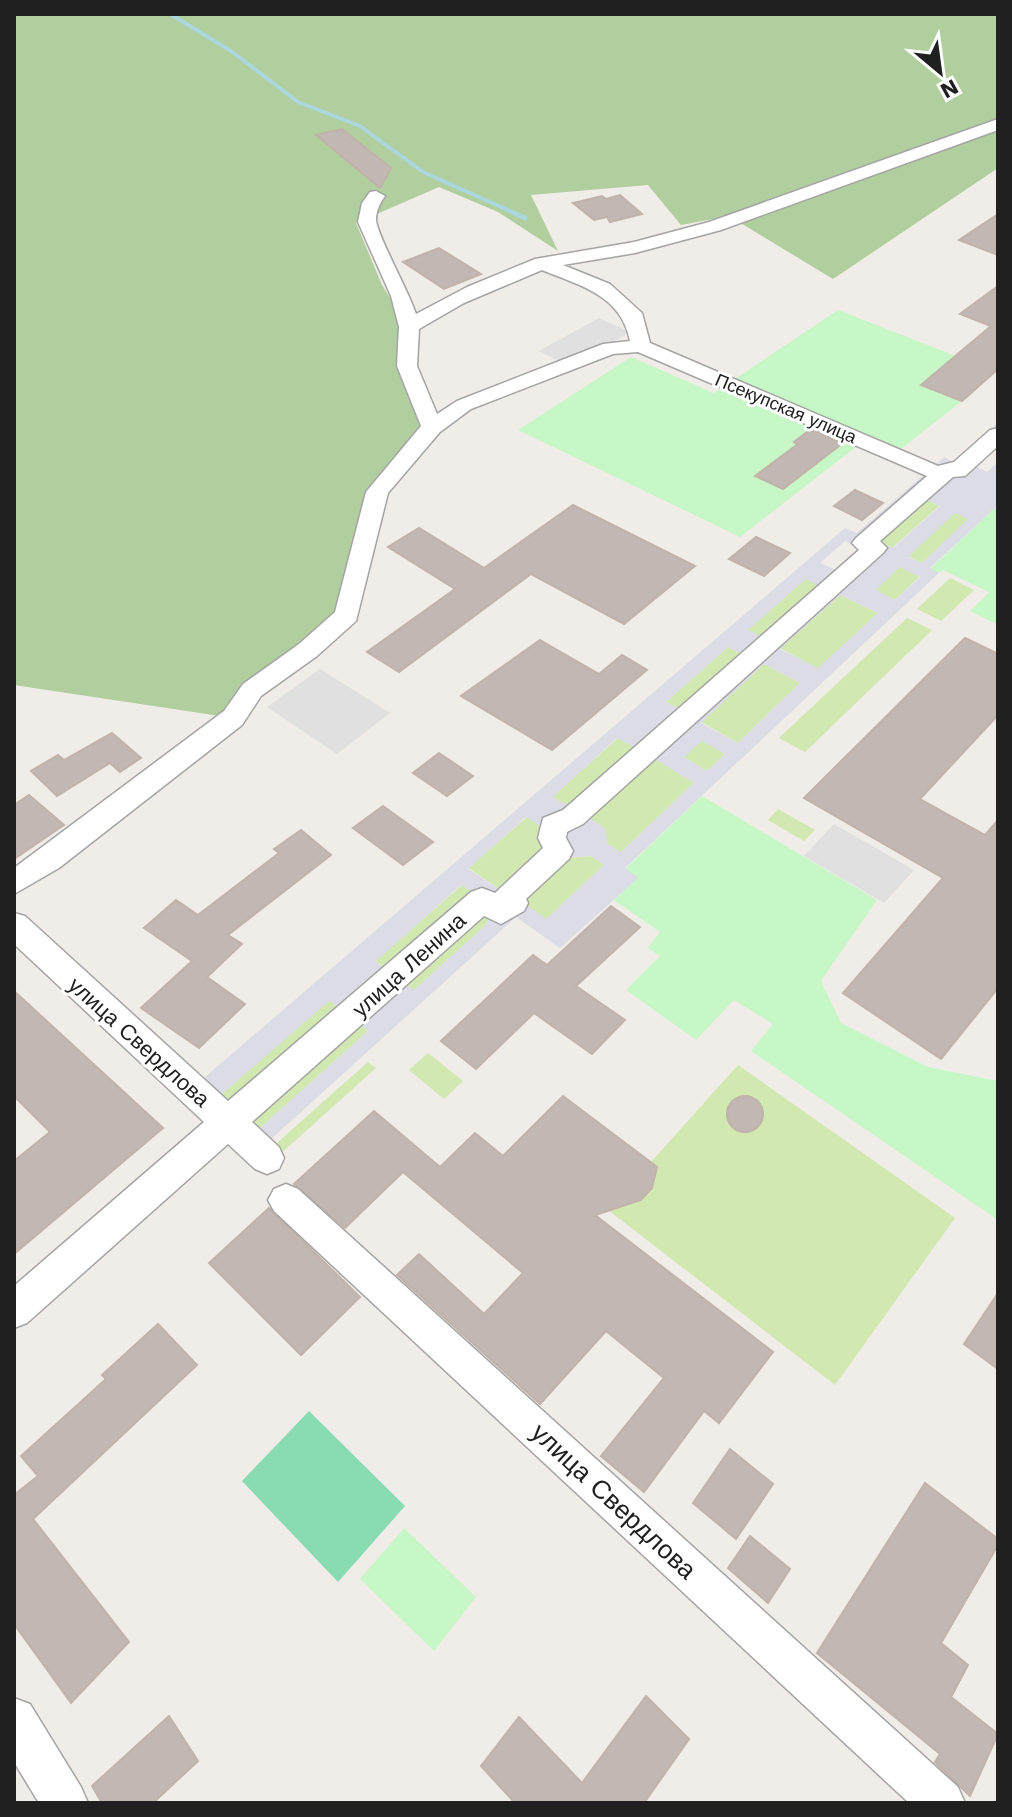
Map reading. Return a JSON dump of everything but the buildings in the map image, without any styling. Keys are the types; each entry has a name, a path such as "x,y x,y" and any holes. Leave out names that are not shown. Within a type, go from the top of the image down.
{"street":[{"path":"409,327 437,308 476,289 542,263 635,247 715,226 998,124"},
{"path":"376,196 371,203 367,222 401,296 409,327 407,366 432,427"},
{"path":"14,883 233,718 252,690 308,650 347,615 377,492 432,427 464,405 610,348 641,346 635,317 603,288 542,263"},
{"name":"Псекупская улица","path":"641,346 930,470"},
{"name":"улица Ленина","path":"14,1310 229,1125 482,900 501,912 513,903 507,898 559,851 552,838 553,826 573,817 875,548 864,543 949,468 957,471 998,435"},
{"name":"улица Свердлова","path":"16,931 267,1158"},
{"name":"улица Свердлова","path":"286,1200 942,1803"},
{"path":"14,1720 65,1803"}],"green space":[{"path":"14,14 998,14 998,168 833,279 729,216 681,225 648,185 531,195 558,251 498,212 439,187 356,223 382,285 409,327 407,366 432,427 377,492 347,615 233,718 14,685"},
{"path":"838,310 956,356 921,385 962,401 901,449 870,436 740,537 518,430 631,357 714,393"},
{"path":"925,499 940,505 892,548 877,541"},
{"path":"998,505 998,625 970,611 989,592 943,570 939,573 930,569"},
{"path":"955,512 969,519 922,563 907,556"},
{"path":"900,567 920,576 895,600 875,590"},
{"path":"806,578 820,585 761,637 747,630"},
{"path":"950,578 974,590 941,621 917,609"},
{"path":"840,595 878,613 818,669 780,648"},
{"path":"907,618 932,630 805,752 779,738"},
{"path":"728,647 742,655 681,710 666,702"},
{"path":"764,664 800,683 738,743 701,722"},
{"path":"618,738 636,748 571,808 552,797"},
{"path":"702,740 725,754 707,771 684,757"},
{"path":"654,758 694,783 620,853 608,844 588,817"},
{"path":"702,796 877,900 821,981 841,1023 928,1067 998,1081 998,1220 751,1051 773,1024 734,1000 696,1040 626,990 660,956 648,948 660,932 614,900 637,878 625,869"},
{"path":"778,809 815,830 804,841 768,820"},
{"path":"527,817 545,829 548,848 501,890 468,868"},
{"path":"591,856 605,864 546,920 521,901 568,858"},
{"path":"462,885 473,892 386,969 375,961"},
{"path":"492,911 486,925 414,990 403,982 475,918"},
{"path":"329,1000 341,1010 226,1112 213,1101"},
{"path":"356,1021 368,1031 248,1139 236,1127"},
{"path":"428,1053 463,1081 444,1099 409,1070"},
{"path":"368,1062 376,1068 277,1157 269,1150"},
{"path":"738,1065 955,1218 835,1385 608,1210"},
{"path":"309,1411 405,1506 338,1582 242,1481"},
{"path":"404,1528 476,1597 434,1651 360,1579"}],"shaded area":[{"path":"599,318 630,332 570,367 539,351"},
{"path":"998,423 998,445 975,466 987,472 998,462 998,505 930,568 939,573 625,868 638,878 560,948 516,917 258,1151 191,1089 845,528 857,533 944,457 954,462","holes":["925,499 940,506 893,548 878,541","955,513 968,519 922,563 908,557","845,541 863,549 838,571 820,563","900,567 920,577 895,600 876,590","806,579 819,586 762,637 748,630","840,595 878,613 818,668 780,649","728,647 741,654 681,710 666,702","764,664 800,683 738,743 701,723","617,738 635,748 571,807 553,797","702,741 725,754 707,771 684,757","653,758 694,783 621,852 608,844 605,828 589,817","526,817 545,829 548,848 501,890 468,869","591,856 604,865 546,919 521,901 568,858","461,885 472,892 386,969 375,962","491,912 486,925 414,990 403,982 475,918","329,1001 341,1009 225,1112 214,1101","357,1022 368,1031 249,1138 237,1127"]},
{"path":"320,669 390,713 337,754 267,707"},
{"path":"834,824 914,870 884,903 804,856"}],"waterway":[{"path":"170,14 231,51 298,102 360,126 423,172 519,215"},
{"path":"514,213 525,218"}]}
